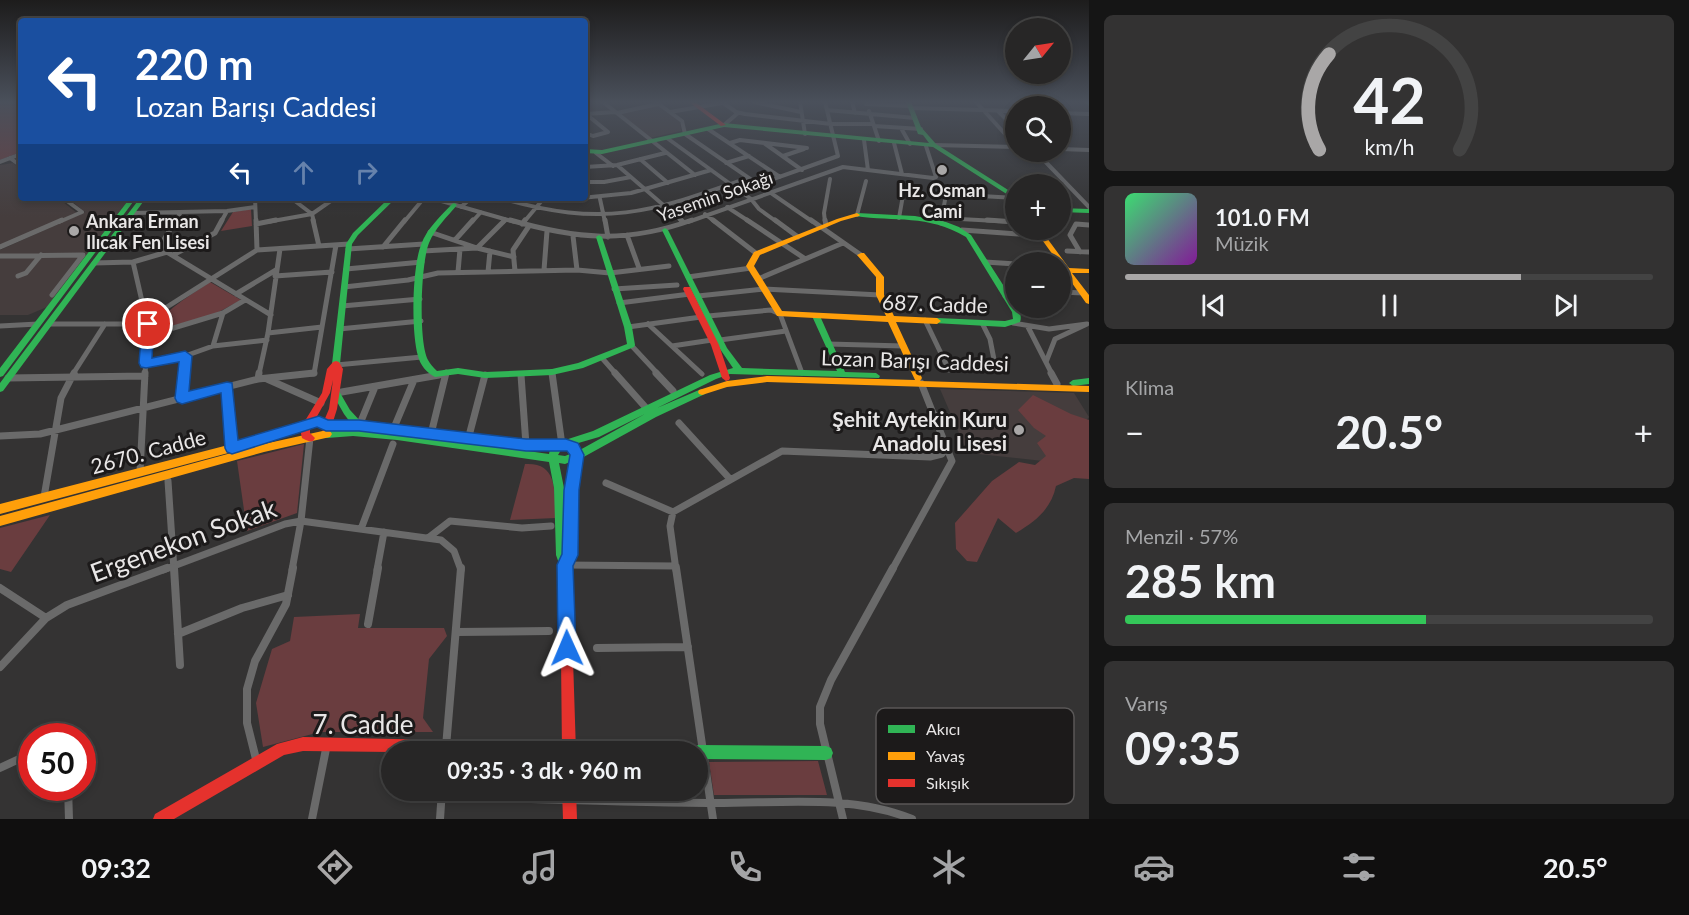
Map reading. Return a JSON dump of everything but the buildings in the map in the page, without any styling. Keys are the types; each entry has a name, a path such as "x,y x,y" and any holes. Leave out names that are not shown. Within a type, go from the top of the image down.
{"main road":[{"path":"588,152 654,140"},
{"path":"867,140 929,146 1005,191"},
{"path":"926,140 929,146"},
{"path":"0,389 4,376 38,324 131,201"},
{"path":"4,376 49,324 141,201"},
{"path":"336,364 331,369 327,393 304,432 310,438 318,438 325,430 333,409 339,369 336,364 348,246 355,234 390,201"},
{"path":"458,206 430,232 424,247 419,278 422,357 431,372 442,374 458,371 485,375 552,372 573,369 631,345 628,327 614,289 604,237"},
{"path":"1071,210 1089,209"},
{"path":"780,314 751,268 757,254 858,215 942,219 962,230"},
{"path":"662,230 688,276 694,295"},
{"path":"662,230 716,340 738,370 742,380"},
{"name":"687. Cadde","path":"962,230 969,236 1005,289"},
{"path":"861,255 880,277 880,295 920,381"},
{"path":"1071,268 1089,272"},
{"path":"1071,277 1086,297"},
{"name":"687. Cadde","path":"780,314 982,323 1013,323 1017,318"},
{"path":"816,316 842,375"},
{"path":"38,324 49,324"},
{"path":"716,340 724,373 729,382"},
{"name":"Lozan Barışı Caddesi","path":"325,430 359,426 526,445 562,445 596,434 724,373 738,370 1089,389"},
{"name":"Lozan Barışı Caddesi","path":"325,430 397,436 556,460 576,458 616,433 706,390 742,380 1057,384 1089,381"},
{"path":"336,393 347,412 359,426"},
{"path":"309,424 319,421 325,430"},
{"name":"2670. Cadde","path":"0,509 232,448 309,424"},
{"name":"2670. Cadde","path":"0,521 264,447 310,438"},
{"path":"565,565 570,555 571,490 576,452 573,447 562,445 554,450 553,456 556,460 561,555 565,565 569,741"},
{"name":"7. Cadde","path":"160,819 282,749 303,744 381,746"},
{"path":"708,752 826,753"},
{"path":"569,801 570,819"}],"street":[{"path":"670,140 751,199 759,209 798,237"},
{"path":"695,140 861,255"},
{"path":"726,140 780,177"},
{"path":"730,143 737,140"},
{"path":"740,140 807,148"},
{"path":"806,140 807,148"},
{"path":"757,185 834,159 839,154 836,140"},
{"path":"864,140 868,170"},
{"path":"908,140 910,144"},
{"path":"650,141 695,175"},
{"path":"764,143 802,170"},
{"path":"894,143 902,174"},
{"path":"929,146 1005,147"},
{"name":"Yasemin Sokağı","path":"441,201 505,220 573,236 627,235 662,230 843,167 936,177 929,146"},
{"path":"783,156 807,148"},
{"path":"1071,149 1089,150"},
{"path":"588,152 631,177 683,222"},
{"path":"588,167 615,166 665,153"},
{"path":"0,162 18,155"},
{"path":"726,163 749,156"},
{"path":"10,159 18,164"},
{"path":"640,159 668,183"},
{"path":"834,159 843,167"},
{"path":"1045,162 1089,209"},
{"path":"588,198 600,199 646,190 711,170"},
{"path":"588,182 604,182 631,177"},
{"path":"511,201 536,208 576,214 603,215 637,212 748,178"},
{"path":"823,227 830,179"},
{"path":"858,215 866,181"},
{"path":"899,218 905,184"},
{"path":"1005,197 946,191 942,219 1005,221"},
{"path":"600,199 604,237"},
{"path":"0,247 82,212 67,201"},
{"path":"255,201 257,250"},
{"path":"295,201 312,214 319,246"},
{"path":"256,224 312,214 331,201"},
{"path":"383,247 421,201"},
{"path":"458,206 466,201"},
{"path":"522,224 542,201"},
{"path":"132,213 227,211 255,207"},
{"path":"727,207 804,258"},
{"path":"94,263 133,262 170,254 215,233 227,211"},
{"path":"181,212 163,241 170,254 271,315"},
{"path":"454,240 481,212"},
{"path":"705,214 757,254"},
{"path":"140,472 148,324 159,312 257,250 336,245 477,248 505,220"},
{"path":"1080,252 1070,236 1076,224 1089,225"},
{"path":"515,271 514,249 528,226"},
{"path":"962,230 1005,233"},
{"path":"544,270 547,231"},
{"path":"430,232 513,257"},
{"path":"627,235 639,268"},
{"path":"573,236 577,270"},
{"path":"758,279 843,243"},
{"path":"0,436 40,435 258,379 314,374 336,245"},
{"path":"258,379 267,340 280,249"},
{"path":"458,272 460,249"},
{"path":"488,272 489,251"},
{"path":"1067,251 1089,252"},
{"path":"18,276 26,273 41,255"},
{"path":"0,256 68,257 83,255 52,295"},
{"path":"133,262 144,310 159,312"},
{"path":"346,269 422,262"},
{"path":"985,262 1005,263"},
{"path":"344,287 419,278 438,273 577,270 610,273 669,266"},
{"path":"688,276 751,268"},
{"path":"236,294 275,273 332,272"},
{"path":"614,289 677,285"},
{"path":"619,303 764,289 880,295"},
{"path":"1071,294 1086,297"},
{"path":"342,306 420,299"},
{"path":"147,336 223,313 245,300"},
{"path":"628,327 771,310 780,314 802,373"},
{"path":"213,346 223,313"},
{"path":"925,320 949,370"},
{"path":"339,329 421,321"},
{"path":"982,323 990,339 996,370"},
{"path":"1013,323 1049,329 1087,324 1055,339 1046,362"},
{"path":"0,326 38,324"},
{"path":"49,324 148,324"},
{"path":"44,498 61,398 71,377 105,324"},
{"path":"648,324 702,374"},
{"path":"268,333 322,327"},
{"path":"1028,327 1057,384"},
{"path":"672,346 786,331"},
{"path":"146,363 185,356 213,346 267,340"},
{"path":"828,344 904,346"},
{"path":"631,345 673,391"},
{"path":"182,398 185,356"},
{"path":"336,364 422,357"},
{"path":"602,358 647,409"},
{"path":"552,372 562,445"},
{"path":"336,393 442,374 430,434"},
{"path":"470,432 485,375"},
{"path":"521,375 526,445"},
{"path":"4,376 145,376"},
{"path":"267,378 321,403"},
{"path":"393,430 414,380"},
{"path":"843,819 819,715 825,691 951,466 951,455 920,381"},
{"path":"227,387 232,448"},
{"path":"359,426 375,387"},
{"path":"934,415 952,417"},
{"path":"678,423 730,478"},
{"path":"257,763 247,723 247,689 255,661 286,604 301,521 310,438"},
{"path":"361,529 393,444"},
{"path":"699,741 688,647 670,526 673,512 774,454 789,450 930,458 942,454 947,446"},
{"path":"168,481 180,665"},
{"path":"606,483 673,512"},
{"name":"Ergenekon Sokak","path":"0,666 46,618 67,605 285,524 301,521 441,540 454,551 461,569 456,632"},
{"path":"428,538 450,521 522,528 551,526"},
{"path":"368,624 384,532"},
{"path":"565,565 676,566"},
{"path":"0,588 46,618"},
{"path":"178,634 242,608 288,595"},
{"path":"447,741 456,632 549,631"},
{"path":"597,648 688,647"},
{"path":"312,819 327,744"},
{"path":"0,768 18,760"},
{"path":"708,789 713,819"},
{"path":"68,801 69,819"},
{"path":"440,819 441,801"},
{"path":"676,801 839,804 890,809 912,819"}],"shaded area":[{"path":"0,140 18,140 18,153 0,160"},
{"path":"13,163 18,167 18,201 62,201 77,213 0,246 0,165"},
{"path":"72,201 128,201 47,307 28,315 0,315 0,250 85,212"},
{"path":"251,209 252,226 221,231 233,212"},
{"path":"210,282 241,300 215,314 154,331 169,311"},
{"name":"Şehit Aytekin Kuru Anadolu Lisesi","path":"940,389 1074,393 1089,417 1052,462 978,454 965,447"},
{"path":"1033,395 1071,414 1089,420 1089,479 1074,478 1056,486 1042,514 1016,533 998,518 977,562 967,561 956,549 955,523 992,481 1019,462 1035,465 1046,456 1037,443 1046,436 1034,428 1018,410"},
{"path":"304,444 297,513 247,531 237,461"},
{"path":"525,464 544,468 549,474 554,489 556,518 510,520"},
{"path":"50,515 11,572 0,569 0,528"},
{"path":"360,614 358,628 444,628 447,636 429,659 423,718 433,732 320,732 263,747 256,703 272,649 290,641 294,617"},
{"path":"818,761 827,795 714,795 709,762"}],"traffic: fast":[{"path":"588,151 602,152 655,140"},
{"path":"884,140 934,145"},
{"path":"930,140 1005,191"},
{"path":"0,374 131,201"},
{"path":"0,389 141,201"},
{"path":"336,364 349,244 355,234 390,201"},
{"path":"454,205 430,234 421,256 418,300 420,345 424,361 435,374 458,371 485,375 552,372 580,366 631,345 628,327 599,237"},
{"path":"1071,210 1089,211"},
{"path":"857,215 930,220 957,229 969,236 1016,312 1017,320 1005,324 937,321"},
{"path":"665,230 724,349 740,372"},
{"path":"816,316 842,374"},
{"path":"326,426 359,426 526,445 562,445 596,434 713,377 730,371 876,376"},
{"path":"1073,383 1089,381"},
{"path":"327,434 353,432 397,436 565,460 580,455 653,414 702,392"},
{"path":"336,393 347,412 359,426"},
{"path":"559,446 572,447 576,457 571,485 572,533 565,565 561,555 559,488 553,456 554,450 559,446"},
{"path":"708,752 826,753"}],"traffic: slow":[{"path":"857,215 839,220 757,254 750,266 780,314 937,321"},
{"path":"1045,240 1089,301"},
{"path":"861,255 880,277 880,295 918,378"},
{"path":"1071,270 1089,271"},
{"path":"702,392 727,384 767,379 1089,389"},
{"path":"0,509 232,448 316,422 322,422 326,426"},
{"path":"0,521 264,448 327,434"}],"traffic: jam":[{"path":"687,289 715,345 726,378"},
{"path":"310,438 305,435 305,429 326,393 331,369 336,364 339,369 333,409 326,428"},
{"path":"565,565 569,741"},
{"path":"160,819 282,749 303,744 381,746"},
{"path":"569,801 570,819"}],"place":[{"name":"Hz. Osman Cami","path":"942,170"},
{"name":"Ankara Erman Ilıcak Fen Lisesi","path":"74,231"},
{"name":"Şehit Aytekin Kuru Anadolu Lisesi","path":"1019,430"}],"route":[{"path":"148,324 146,363 185,356 182,398 227,387 232,448 319,421 326,426 340,424 526,445 573,447 577,455 571,490 570,555 565,565 567,648"}]}
